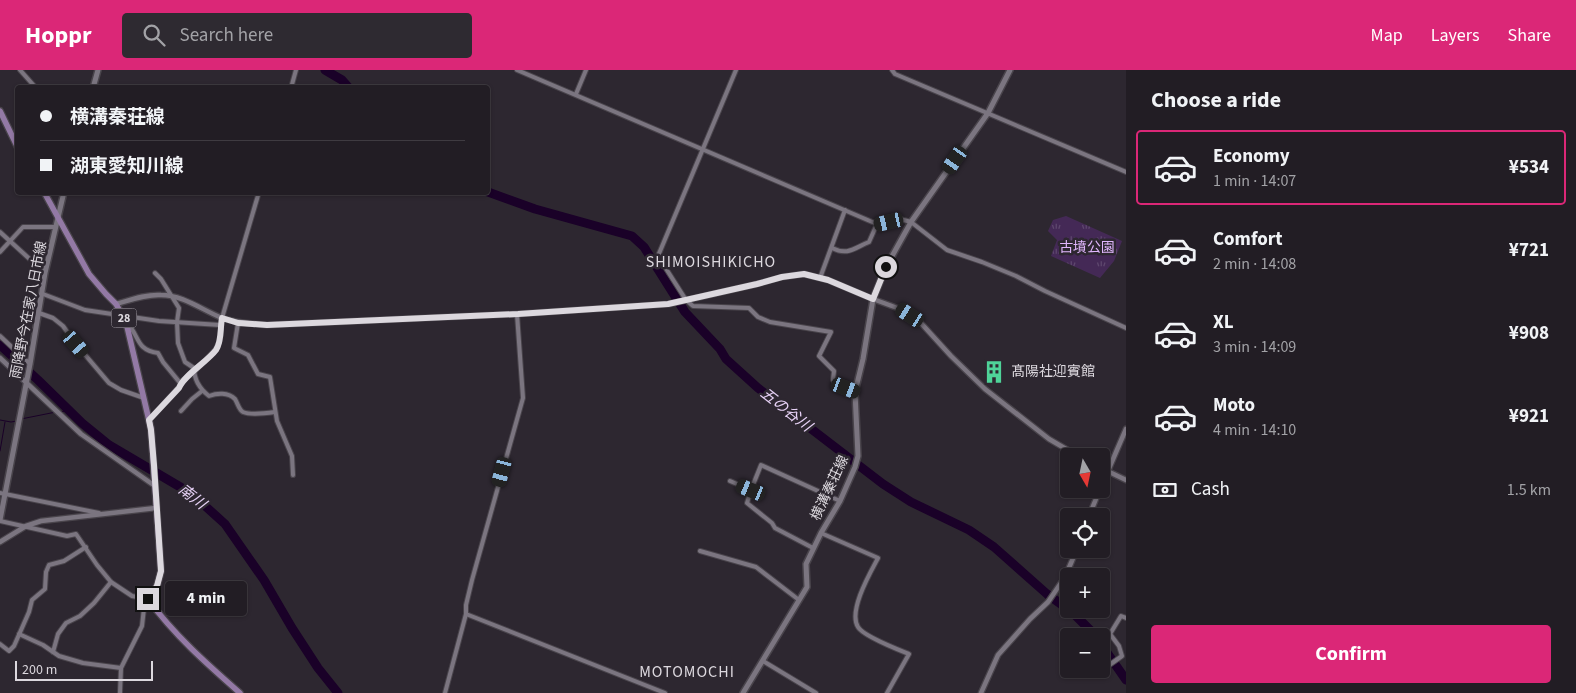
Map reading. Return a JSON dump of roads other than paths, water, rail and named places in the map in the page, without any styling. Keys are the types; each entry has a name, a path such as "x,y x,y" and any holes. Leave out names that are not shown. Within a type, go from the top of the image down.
{"main road":[{"path":"94,85 98,70"},
{"name":"横溝秦荘線","path":"743,693 807,587 806,564 821,533 840,501 855,467 858,456 855,392 863,359 873,299 886,267 912,222 988,113 1010,70"},
{"path":"0,111 15,142"},
{"name":"28","path":"46,195 89,274 116,304 126,322 151,430 154,465 161,571 157,586 148,599"},
{"name":"雨降野今在家八日市線","path":"0,520 2,494 27,380 43,294 45,273 63,195"},
{"path":"148,599 198,657 240,693"}],"street":[{"path":"20,70 33,85"},
{"path":"292,85 296,70"},
{"path":"517,70 877,224 900,219 912,222 947,250 1016,276 1126,328"},
{"path":"576,94 586,70"},
{"path":"736,70 658,256 686,300 693,306 750,308 758,317 770,322 830,332 820,356 834,371 833,380 836,385 855,392"},
{"path":"892,70 896,74 1126,172"},
{"path":"149,420 216,349 220,340 222,318 258,195"},
{"path":"820,278 845,210"},
{"path":"832,248 845,252 869,242 877,224"},
{"path":"0,252 23,227 56,227"},
{"path":"0,232 45,273"},
{"path":"155,274 162,279 180,308 177,322 178,343 185,362 194,368 195,379 202,391 208,396 224,394 231,396 241,411 246,413 275,412"},
{"path":"116,304 162,294 191,303 222,318 238,323 267,325 518,314 668,304 782,277 804,274 828,280 900,309 920,322 946,351 985,389 1049,439 1064,448"},
{"path":"43,294 84,310 220,326"},
{"path":"39,314 53,318 63,326 109,383 121,390 144,398"},
{"path":"445,693 466,614 466,604 522,398 518,314"},
{"path":"126,322 142,347 150,352 158,353 181,384"},
{"path":"238,323 234,348 248,355 258,374 270,377 275,412 280,430 292,456 292,475"},
{"path":"0,336 30,364"},
{"path":"0,358 27,380 93,443 155,483"},
{"path":"182,411 202,391"},
{"path":"1110,466 1126,429"},
{"path":"813,548 775,528 772,523 747,503 761,465 840,501"},
{"path":"1110,472 1126,480"},
{"path":"730,481 751,490"},
{"path":"2,494 99,514"},
{"path":"0,542 26,526 41,521 156,508"},
{"path":"0,520 67,536 76,534 111,582 132,596 148,599 144,608 142,626 121,668 120,693"},
{"path":"821,533 878,558 868,578 855,614 856,626 860,630 909,654 887,693"},
{"path":"0,644 8,652 14,646 29,612 32,600 45,589 46,572 49,565 64,561 86,547"},
{"path":"700,551 756,567 799,600"},
{"path":"981,693 998,655 1048,602 1065,578 1073,558"},
{"path":"53,652 58,634 66,623 80,616 94,603 111,582"},
{"path":"466,614 665,693"},
{"path":"1110,664 1122,656 1119,646 1110,634 1121,616 1126,618"},
{"path":"19,634 43,645 59,656 83,663 121,668"},
{"path":"763,661 816,693"}],"waterway":[{"name":"五の谷川","path":"325,70 342,80 346,85"},
{"name":"五の谷川","path":"490,193 535,209 632,236 644,247 685,312 720,349 726,359 758,388 883,484 911,502 969,530 994,547 1047,594 1072,612 1088,628"},
{"name":"南川","path":"0,345 82,423 109,445 182,488 225,524 264,580 318,668 338,693"},
{"path":"60,412 70,410"},
{"path":"21,419 56,412"},
{"path":"0,420 17,421"},
{"path":"0,451 5,422"},
{"name":"五の谷川","path":"1110,657 1126,680"}],"place":[{"name":"髙陽社迎賓館","path":"994,372"}],"district":[{"name":"SHIMOISHIKICHO","path":"711,262"},
{"name":"MOTOMOCHI","path":"687,672"}],"park label":[{"name":"古墳公園","path":"1087,248"}]}
